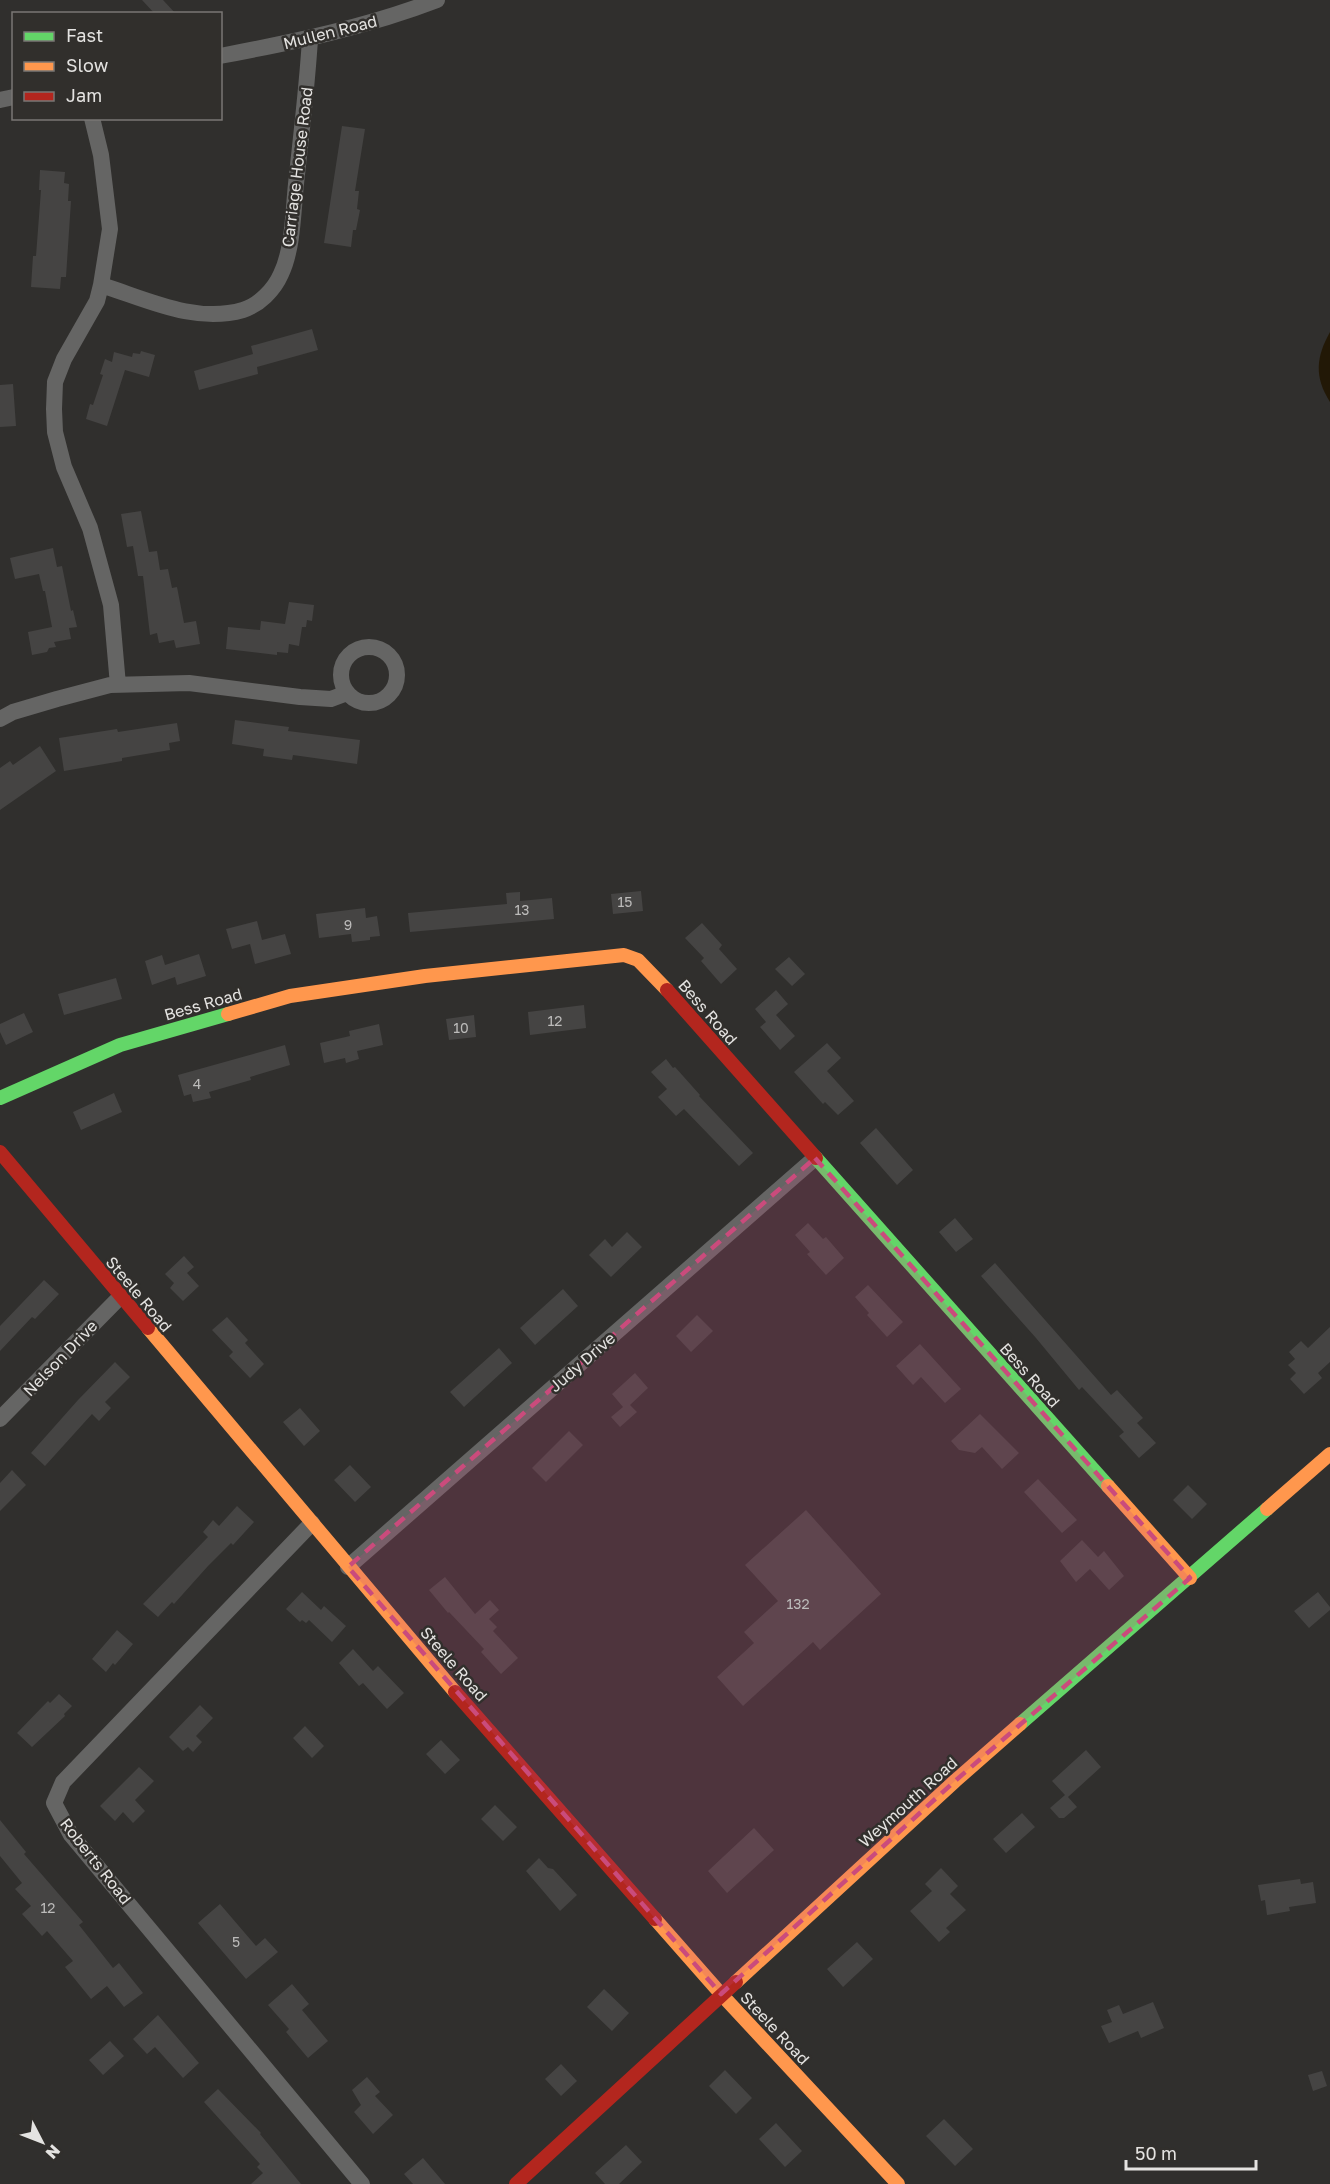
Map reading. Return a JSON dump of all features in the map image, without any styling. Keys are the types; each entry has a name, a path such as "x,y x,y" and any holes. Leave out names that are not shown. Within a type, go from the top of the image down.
{"street":[{"name":"Mullen Road","path":"222,56 310,39 407,12 437,0"},
{"name":"Carriage House Road","path":"101,285 186,313 218,314 244,310 267,296 281,273 290,238 307,87 310,39"},
{"path":"92,120 101,155 111,229 97,301 64,359 55,382 55,432 64,466 90,528 108,593 118,685"},
{"path":"0,719 14,712 57,699 118,685 189,683 331,699 347,693"},
{"name":"Bess Road","path":"0,1098 120,1045 290,996 425,976 624,956 638,960 1190,1578"},
{"name":"Steele Road","path":"0,1152 348,1567 534,1783 721,1994 898,2184"},
{"name":"Judy Drive","path":"348,1567 815,1158"},
{"name":"Nelson Drive","path":"0,1419 120,1297"},
{"name":"Weymouth Road","path":"516,2184 955,1781 1330,1454"},
{"name":"Roberts Road","path":"312,1523 63,1782 54,1803 71,1835 362,2184"}],"highlighted area":[{"path":"815,1158 1190,1578 955,1781 721,1994 348,1567"}],"shaded area":[{"path":"1330,332 1330,402 1321,384 1319,367 1322,350"}],"building":[{"path":"142,0 163,0 174,12 153,12"},
{"path":"342,126 365,129 355,191 359,191 357,209 360,210 356,230 353,230 351,247 324,243"},
{"path":"40,170 65,172 64,183 69,184 68,201 71,201 66,277 61,277 60,289 31,287 33,256 36,256 41,190 39,190"},
{"path":"312,329 318,350 257,367 258,374 199,390 194,371 253,354 251,346"},
{"path":"141,351 155,355 149,377 125,370 107,426 86,419 103,375 100,374 105,359 112,362 114,352 132,357 133,353 140,354"},
{"path":"13,384 16,426 0,427 0,385"},
{"path":"141,511 149,552 157,551 160,570 168,569 172,588 177,587 184,623 196,621 200,644 176,648 174,640 159,643 157,633 150,635 143,576 138,576 133,546 127,547 121,514"},
{"path":"53,548 57,567 62,566 71,611 73,610 77,627 69,628 71,639 54,642 56,647 49,648 47,652 32,655 28,632 52,627 45,591 43,591 39,574 15,579 10,558"},
{"path":"289,602 314,605 312,621 307,620 306,627 302,627 299,646 289,644 288,653 277,652 277,655 226,649 228,627 260,630 261,621 285,624"},
{"path":"235,720 289,727 288,731 360,740 357,764 293,755 292,760 263,756 264,749 232,744"},
{"path":"177,723 180,741 169,743 170,750 64,771 59,738"},
{"path":"40,746 56,771 0,810 0,768 10,761 13,765"},
{"path":"641,891 643,911 613,914 611,894"},
{"path":"520,892 520,901 552,898 554,919 410,932 408,913 507,904 506,893"},
{"path":"365,908 366,918 377,916 380,936 370,937 370,940 352,942 351,934 319,938 316,914"},
{"path":"257,921 262,940 285,934 291,954 255,964 250,944 232,949 226,929"},
{"path":"702,923 722,945 719,949 737,969 721,984 701,961 704,958 685,938"},
{"path":"199,954 206,976 177,985 175,977 152,985 145,961 162,955 165,965"},
{"path":"789,957 805,974 792,986 775,969"},
{"path":"116,978 122,999 64,1015 58,994"},
{"path":"776,990 788,1004 776,1015 795,1036 780,1050 760,1027 766,1022 755,1009"},
{"path":"584,1005 586,1028 530,1035 528,1012"},
{"path":"24,1013 33,1032 6,1045 0,1032 0,1024"},
{"path":"474,1015 476,1037 449,1040 446,1019"},
{"path":"379,1024 383,1045 357,1051 359,1059 346,1063 345,1058 324,1063 320,1043 350,1036 349,1031"},
{"path":"827,1043 841,1058 827,1071 854,1101 838,1115 825,1102 823,1104 794,1072"},
{"path":"285,1045 290,1065 250,1077 251,1080 209,1092 211,1098 193,1102 191,1094 184,1096 178,1075"},
{"path":"666,1059 753,1153 739,1166 684,1109 676,1116 658,1097 667,1089 651,1072"},
{"path":"114,1093 122,1112 81,1130 73,1112"},
{"path":"876,1128 913,1170 897,1185 860,1143"},
{"path":"955,1218 973,1239 956,1252 939,1232"},
{"path":"808,1223 823,1239 826,1237 844,1258 826,1275 807,1254 810,1252 795,1235"},
{"path":"627,1232 642,1247 611,1277 589,1255 605,1239 612,1247"},
{"path":"184,1256 194,1267 187,1273 199,1286 183,1301 170,1288 174,1283 165,1274"},
{"path":"995,1263 1111,1395 1117,1390 1143,1418 1137,1423 1156,1443 1139,1458 1119,1436 1124,1432 1082,1387 1079,1390 981,1276"},
{"path":"44,1280 59,1294 35,1319 32,1317 0,1351 0,1326"},
{"path":"868,1285 903,1322 887,1337 867,1315 869,1313 855,1297"},
{"path":"563,1289 578,1306 535,1345 520,1328"},
{"path":"697,1315 713,1331 691,1352 676,1336"},
{"path":"227,1317 248,1340 245,1343 264,1364 250,1378 229,1356 233,1352 212,1330"},
{"path":"1330,1327 1330,1362 1318,1373 1322,1378 1304,1394 1290,1379 1296,1373 1288,1365 1295,1359 1289,1352 1301,1341 1308,1348"},
{"path":"920,1344 961,1389 945,1403 921,1377 913,1385 896,1366"},
{"path":"499,1348 512,1363 464,1407 450,1392"},
{"path":"115,1362 130,1377 105,1402 111,1408 99,1421 92,1414 45,1466 31,1453"},
{"path":"635,1373 648,1388 630,1405 637,1412 620,1427 611,1417 623,1407 612,1394"},
{"path":"300,1408 320,1431 304,1446 283,1422"},
{"path":"980,1414 1019,1453 1002,1469 982,1447 975,1453 959,1450 951,1441"},
{"path":"569,1431 583,1445 546,1482 532,1468"},
{"path":"350,1465 371,1487 355,1502 334,1480"},
{"path":"12,1470 26,1485 0,1511 0,1483"},
{"path":"1038,1479 1077,1520 1062,1533 1024,1492"},
{"path":"1188,1485 1207,1504 1192,1519 1173,1500"},
{"path":"237,1506 254,1522 233,1545 231,1543 208,1566 174,1604 172,1602 158,1617 143,1604 208,1537 203,1532 213,1520 219,1526"},
{"path":"806,1510 881,1594 820,1650 813,1642 743,1706 717,1677 754,1643 744,1632 778,1601 745,1565"},
{"path":"1082,1540 1098,1557 1104,1551 1124,1576 1109,1590 1090,1569 1076,1582 1060,1561"},
{"path":"445,1577 475,1614 490,1600 499,1610 489,1619 497,1627 493,1631 518,1658 501,1674 481,1652 484,1649 429,1590"},
{"path":"302,1592 321,1610 324,1606 346,1626 332,1642 309,1620 306,1623 302,1620 300,1622 286,1609"},
{"path":"1318,1592 1330,1610 1309,1628 1294,1611"},
{"path":"117,1630 133,1644 106,1672 92,1659"},
{"path":"353,1649 373,1671 378,1666 404,1693 387,1709 363,1683 359,1686 339,1663"},
{"path":"59,1694 72,1706 64,1714 65,1716 32,1747 17,1733 48,1701 50,1703"},
{"path":"200,1705 213,1718 196,1736 202,1742 193,1752 188,1747 183,1751 169,1737"},
{"path":"305,1726 324,1746 312,1758 293,1738"},
{"path":"441,1740 460,1760 445,1774 426,1754"},
{"path":"1086,1750 1101,1767 1068,1797 1077,1807 1064,1818 1059,1818 1050,1808 1065,1795 1052,1781"},
{"path":"139,1767 154,1781 135,1800 145,1811 133,1823 123,1812 115,1821 100,1806"},
{"path":"495,1805 517,1827 503,1841 481,1819"},
{"path":"1022,1813 1035,1827 1006,1853 993,1839"},
{"path":"0,1820 26,1852 24,1854 83,1922 79,1925 113,1968 119,1963 143,1993 124,2007 107,1986 91,1999 65,1967 73,1961 47,1931 42,1936 22,1914 31,1906 15,1889 22,1883 0,1856"},
{"path":"754,1828 774,1850 727,1893 708,1871"},
{"path":"539,1858 548,1868 553,1869 577,1895 560,1911 526,1871"},
{"path":"941,1868 958,1886 950,1894 966,1910 946,1928 950,1932 939,1942 910,1911 932,1891 925,1884"},
{"path":"1300,1879 1301,1884 1313,1882 1316,1903 1289,1907 1290,1911 1267,1915 1265,1900 1261,1901 1258,1885"},
{"path":"220,1904 256,1946 265,1938 278,1952 246,1979 198,1923"},
{"path":"857,1942 873,1959 843,1987 827,1969"},
{"path":"292,1984 309,2004 302,2010 328,2041 308,2058 286,2032 289,2029 268,2005"},
{"path":"604,1989 629,2013 612,2031 587,2007"},
{"path":"1153,2002 1164,2028 1141,2038 1138,2031 1109,2043 1101,2026 1112,2022 1107,2010 1119,2005 1123,2014"},
{"path":"158,2015 199,2063 183,2078 155,2047 147,2054 133,2039"},
{"path":"110,2041 124,2056 103,2075 89,2060"},
{"path":"561,2064 577,2081 561,2096 545,2079"},
{"path":"725,2070 752,2098 736,2114 709,2086"},
{"path":"1322,2071 1327,2086 1313,2091 1308,2075"},
{"path":"367,2077 380,2092 375,2096 393,2115 373,2134 354,2112 361,2105 352,2090"},
{"path":"218,2089 261,2133 301,2184 251,2184 263,2173 257,2167 260,2164 204,2102"},
{"path":"944,2119 973,2149 955,2166 926,2136"},
{"path":"776,2123 802,2151 785,2167 759,2139"},
{"path":"626,2145 642,2162 619,2184 605,2184 595,2173"},
{"path":"423,2158 445,2184 413,2184 404,2174"}],"traffic: fast":[{"path":"0,1098 120,1045 228,1014"},
{"path":"816,1158 1108,1486"},
{"path":"1020,1724 1267,1509"}],"traffic: slow":[{"path":"228,1014 290,996 425,976 624,955 638,960 667,990"},
{"path":"148,1328 455,1692"},
{"path":"1267,1509 1330,1454"},
{"path":"1108,1486 1190,1578"},
{"path":"736,1982 1020,1724"},
{"path":"655,1919 721,1994 898,2184"}],"traffic: jam":[{"path":"667,990 816,1158"},
{"path":"0,1152 148,1328"},
{"path":"455,1692 655,1919"},
{"path":"516,2184 736,1982"}]}
